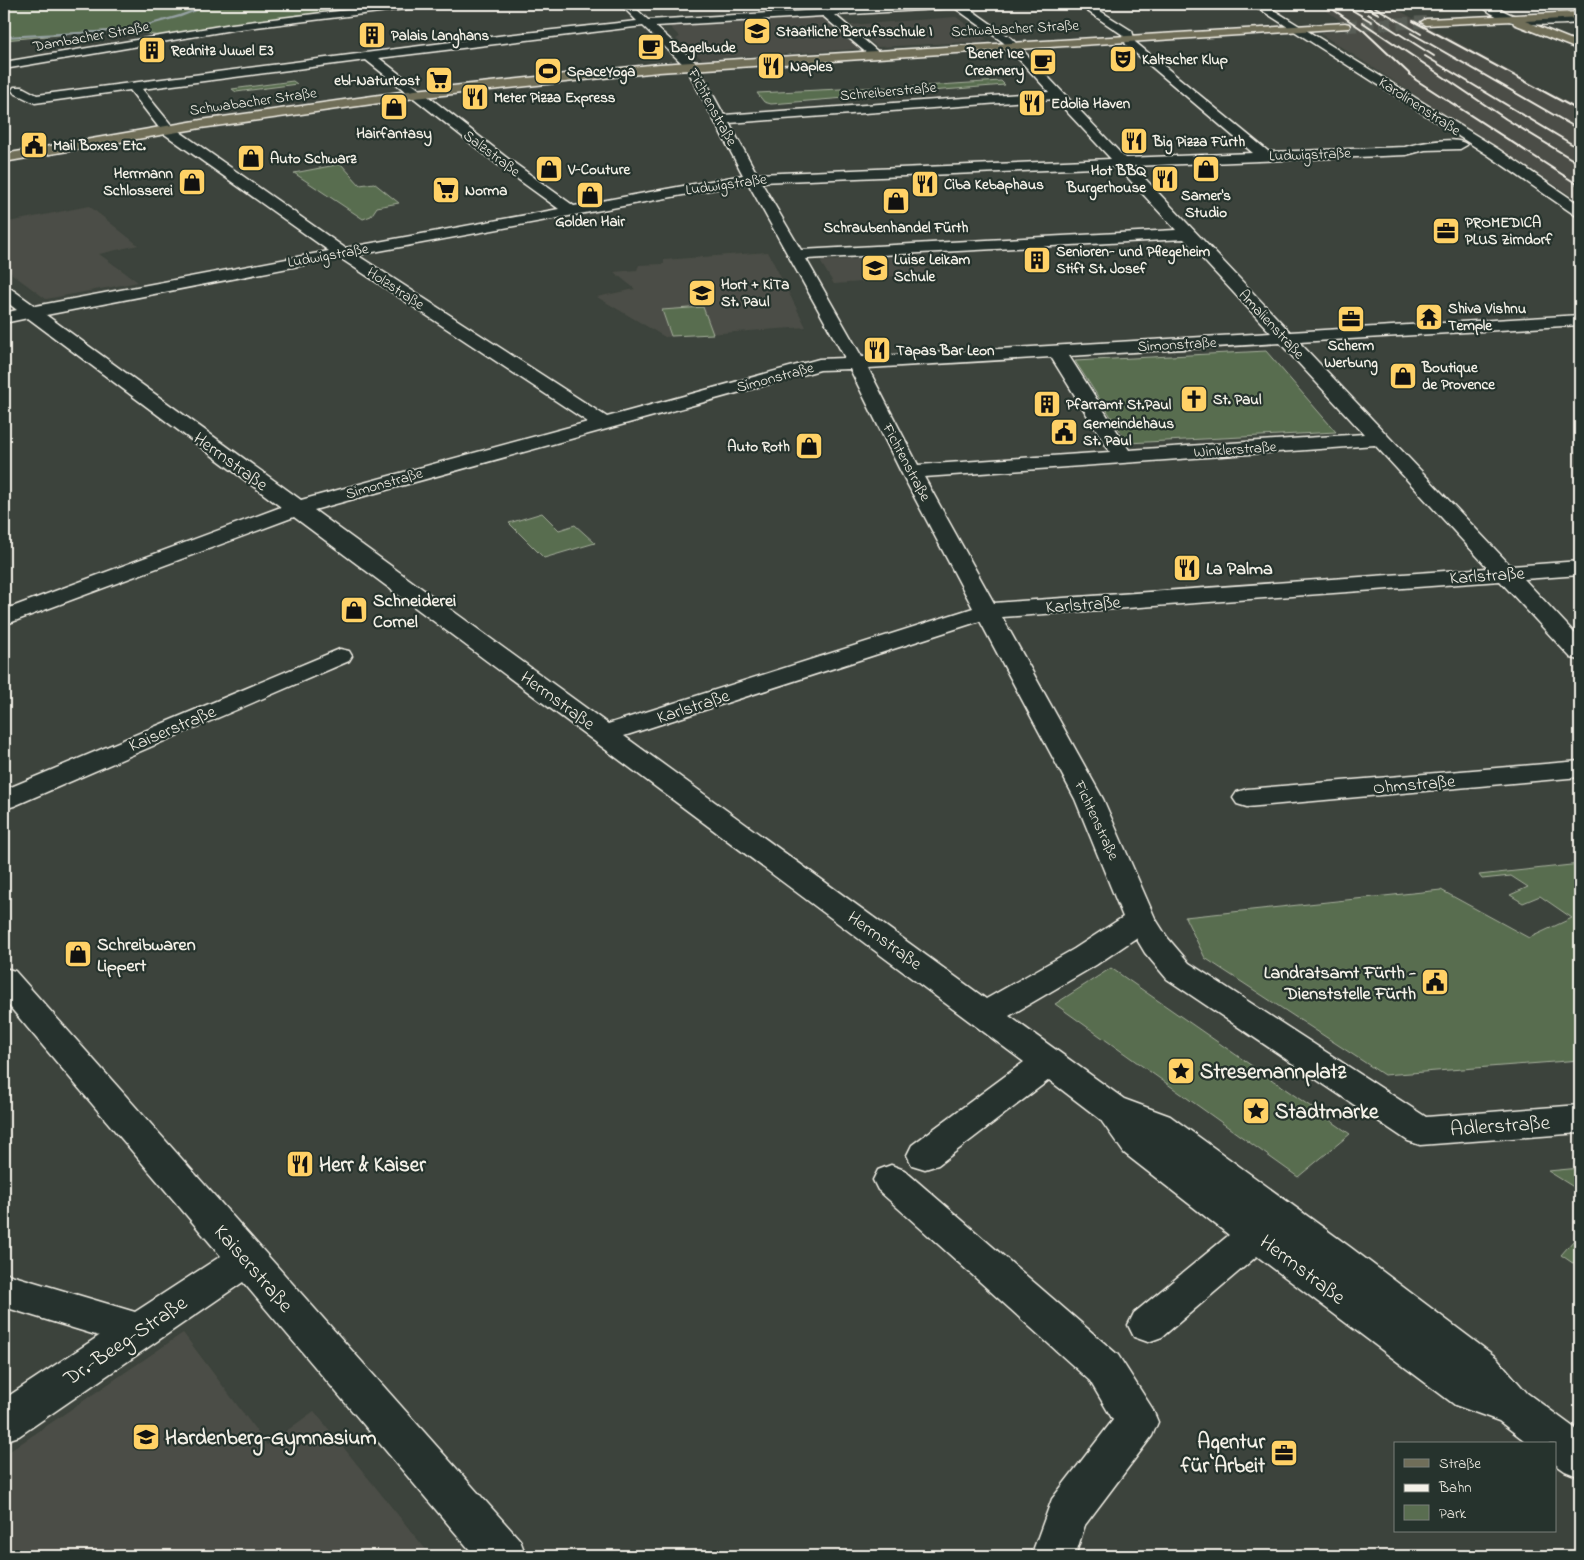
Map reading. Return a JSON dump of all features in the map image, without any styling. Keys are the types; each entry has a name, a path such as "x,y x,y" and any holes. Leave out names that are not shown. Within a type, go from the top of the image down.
{"main road":[{"path":"1426,22 1580,15"},
{"path":"1512,19 1580,47"},
{"name":"Schwabacher Straße","path":"4,158 168,130 414,94 691,65 1345,26"}],"street":[{"name":"Dambacher Straße","path":"4,66 232,26 421,4"},
{"name":"Fichtenstraße","path":"625,4 691,65 752,178 856,362 911,472 1089,800 1140,920"},
{"path":"18,90 35,99 422,49 645,23 956,4"},
{"name":"Amalienstraße","path":"956,4 1003,37 1011,45 1580,653"},
{"path":"1082,4 1128,33 1130,43 1265,156"},
{"name":"Karolinenstraße","path":"1256,4 1517,168 1580,212"},
{"path":"1485,4 1512,19 1531,22 1580,20"},
{"path":"826,12 873,53"},
{"name":"Salzstraße","path":"369,56 414,94 570,210"},
{"name":"Holzstraße","path":"133,86 168,130 341,252 603,423"},
{"name":"Schreiberstraße","path":"721,119 788,116 998,98 1058,95"},
{"name":"Ludwigstraße","path":"4,318 341,252 752,178 1406,151 1424,146 1460,145"},
{"path":"796,255 1188,234"},
{"name":"Herrnstraße","path":"4,292 986,1014 1112,1109 1158,1126 1257,1198 1483,1371 1512,1406 1580,1457"},
{"name":"Simonstraße","path":"12,615 296,508 819,365 1580,320"},
{"path":"1057,351 1123,457"},
{"name":"Winklerstraße","path":"911,472 1379,439"},
{"name":"Karlstraße","path":"603,734 987,611 1580,568"},
{"path":"4,596 12,615"},
{"name":"Kaiserstraße","path":"4,800 340,656"},
{"name":"Ohmstraße","path":"1247,798 1580,769"},
{"path":"986,1014 1085,957 1140,920"},
{"name":"Adlerstraße","path":"1140,920 1156,945 1178,971 1420,1131 1580,1119"},
{"name":"Kaiserstraße","path":"4,979 504,1556"},
{"path":"924,1155 1049,1062"},
{"name":"Herrnstraße","path":"1112,1109 1137,1143 1469,1392 1512,1406"},
{"path":"891,1180 1104,1368 1138,1422 1067,1514 1053,1556"},
{"path":"1148,1325 1257,1234"},
{"name":"Dr.-Beeg-Straße","path":"4,1422 247,1259"},
{"path":"4,1290 139,1331"}],"shaded area":[{"path":"1317,4 1387,4 1580,109 1580,205 1570,199 1575,198 1321,34 1321,32 1354,30"},
{"name":"Staatliche Berufsschule I","path":"821,14 860,49 702,59 676,39 680,37 667,24"},
{"path":"956,17 989,41 877,47 851,25"},
{"path":"89,206 138,245 99,254 138,282 46,299 4,268 4,223"},
{"name":"Hort + KiTa St. Paul","path":"768,252 806,327 665,337 597,297 635,289 614,272 637,270 639,265 664,264 664,260"},
{"name":"Luise Leikam Schule","path":"919,256 931,274 886,277 888,280 834,284 820,261"},
{"name":"Hardenberg-Gymnasium","path":"183,1333 267,1445 314,1411 431,1556 4,1556 4,1455"}],"green space":[{"path":"4,4 405,4 299,15 159,36 124,29 4,40"},
{"path":"293,81 297,84 236,92 232,89"},
{"path":"1001,81 1005,85 771,104 764,102 757,93 892,88"},
{"path":"341,164 360,185 374,183 399,203 377,207 371,216 363,219 294,173"},
{"path":"703,307 713,334 671,336 662,310"},
{"path":"1266,351 1336,432 1128,443 1075,361"},
{"path":"542,513 559,530 575,525 595,543 544,558 509,523"},
{"path":"1580,864 1580,1060 1384,1075 1205,958 1185,917 1441,890 1529,938 1572,918 1540,896 1523,903 1510,895 1528,887 1511,876 1482,879 1479,875"},
{"path":"1111,968 1350,1134 1298,1177 1055,1004"},
{"path":"1580,1168 1580,1191 1548,1171"},
{"path":"1580,1233 1580,1268 1561,1255"}],"waterway":[{"path":"128,30 180,16 212,4"},
{"path":"4,37 114,31"}],"tunnel":[{"path":"1345,26 1426,22"}],"railway":[{"path":"1325,4 1363,30 1416,80 1580,186"},
{"path":"1342,4 1372,22"},
{"path":"1360,4 1379,14"},
{"path":"1375,7 1421,34"},
{"path":"1368,14 1434,56"},
{"path":"1413,21 1580,111"},
{"path":"1362,22 1506,119 1580,164"},
{"path":"1411,33 1580,130"},
{"path":"1425,56 1580,149"}],"place":[{"name":"Staatliche Berufsschule I","path":"757,31"},
{"name":"Palais Langhans","path":"372,35"},
{"name":"Bagelbude","path":"651,47"},
{"name":"Rednitz Juwel E3","path":"152,50"},
{"name":"Kaltscher Klup","path":"1123,59"},
{"name":"Benet Ice Creamery","path":"1043,62"},
{"name":"Naples","path":"771,66"},
{"name":"SpaceYoga","path":"548,71"},
{"name":"ebl-Naturkost","path":"439,80"},
{"name":"Meter Pizza Express","path":"475,97"},
{"name":"Edolia Haven","path":"1032,103"},
{"name":"Hairfantasy","path":"394,107"},
{"name":"Big Pizza Fürth","path":"1134,141"},
{"name":"Mail Boxes Etc.","path":"34,145"},
{"name":"Auto Schwarz","path":"251,158"},
{"name":"V-Couture","path":"549,169"},
{"name":"Samer's Studio","path":"1206,169"},
{"name":"Hot BBQ Burgerhouse","path":"1165,179"},
{"name":"Herrmann Schlosserei","path":"192,182"},
{"name":"Ciba Kebaphaus","path":"925,184"},
{"name":"Norma","path":"446,190"},
{"name":"Golden Hair","path":"590,195"},
{"name":"Schraubenhandel Fürth","path":"896,201"},
{"name":"PROMEDICA PLUS Zirndorf","path":"1446,231"},
{"name":"Senioren- und Pflegeheim Stift St. Josef","path":"1037,260"},
{"name":"Luise Leikam Schule","path":"875,268"},
{"name":"Hort + KiTa St. Paul","path":"702,293"},
{"name":"Shiva Vishnu Temple","path":"1429,317"},
{"name":"Scherm Werbung","path":"1351,319"},
{"name":"Tapas Bar Leon","path":"877,350"},
{"name":"Boutique de Provence","path":"1403,376"},
{"name":"St. Paul","path":"1194,399"},
{"name":"Pfarramt St.Paul","path":"1047,404"},
{"name":"Gemeindehaus St. Paul","path":"1064,432"},
{"name":"Auto Roth","path":"809,446"},
{"name":"La Palma","path":"1187,568"},
{"name":"Schneiderei Cornel","path":"354,610"},
{"name":"Schreibwaren Lippert","path":"78,954"},
{"name":"Landratsamt Fürth - Dienststelle Fürth","path":"1435,982"},
{"name":"Stresemannplatz","path":"1181,1071"},
{"name":"Stadtmarke","path":"1256,1111"},
{"name":"Herr & Kaiser","path":"300,1164"},
{"name":"Hardenberg-Gymnasium","path":"146,1437"},
{"name":"Agentur für Arbeit","path":"1284,1453"}]}
